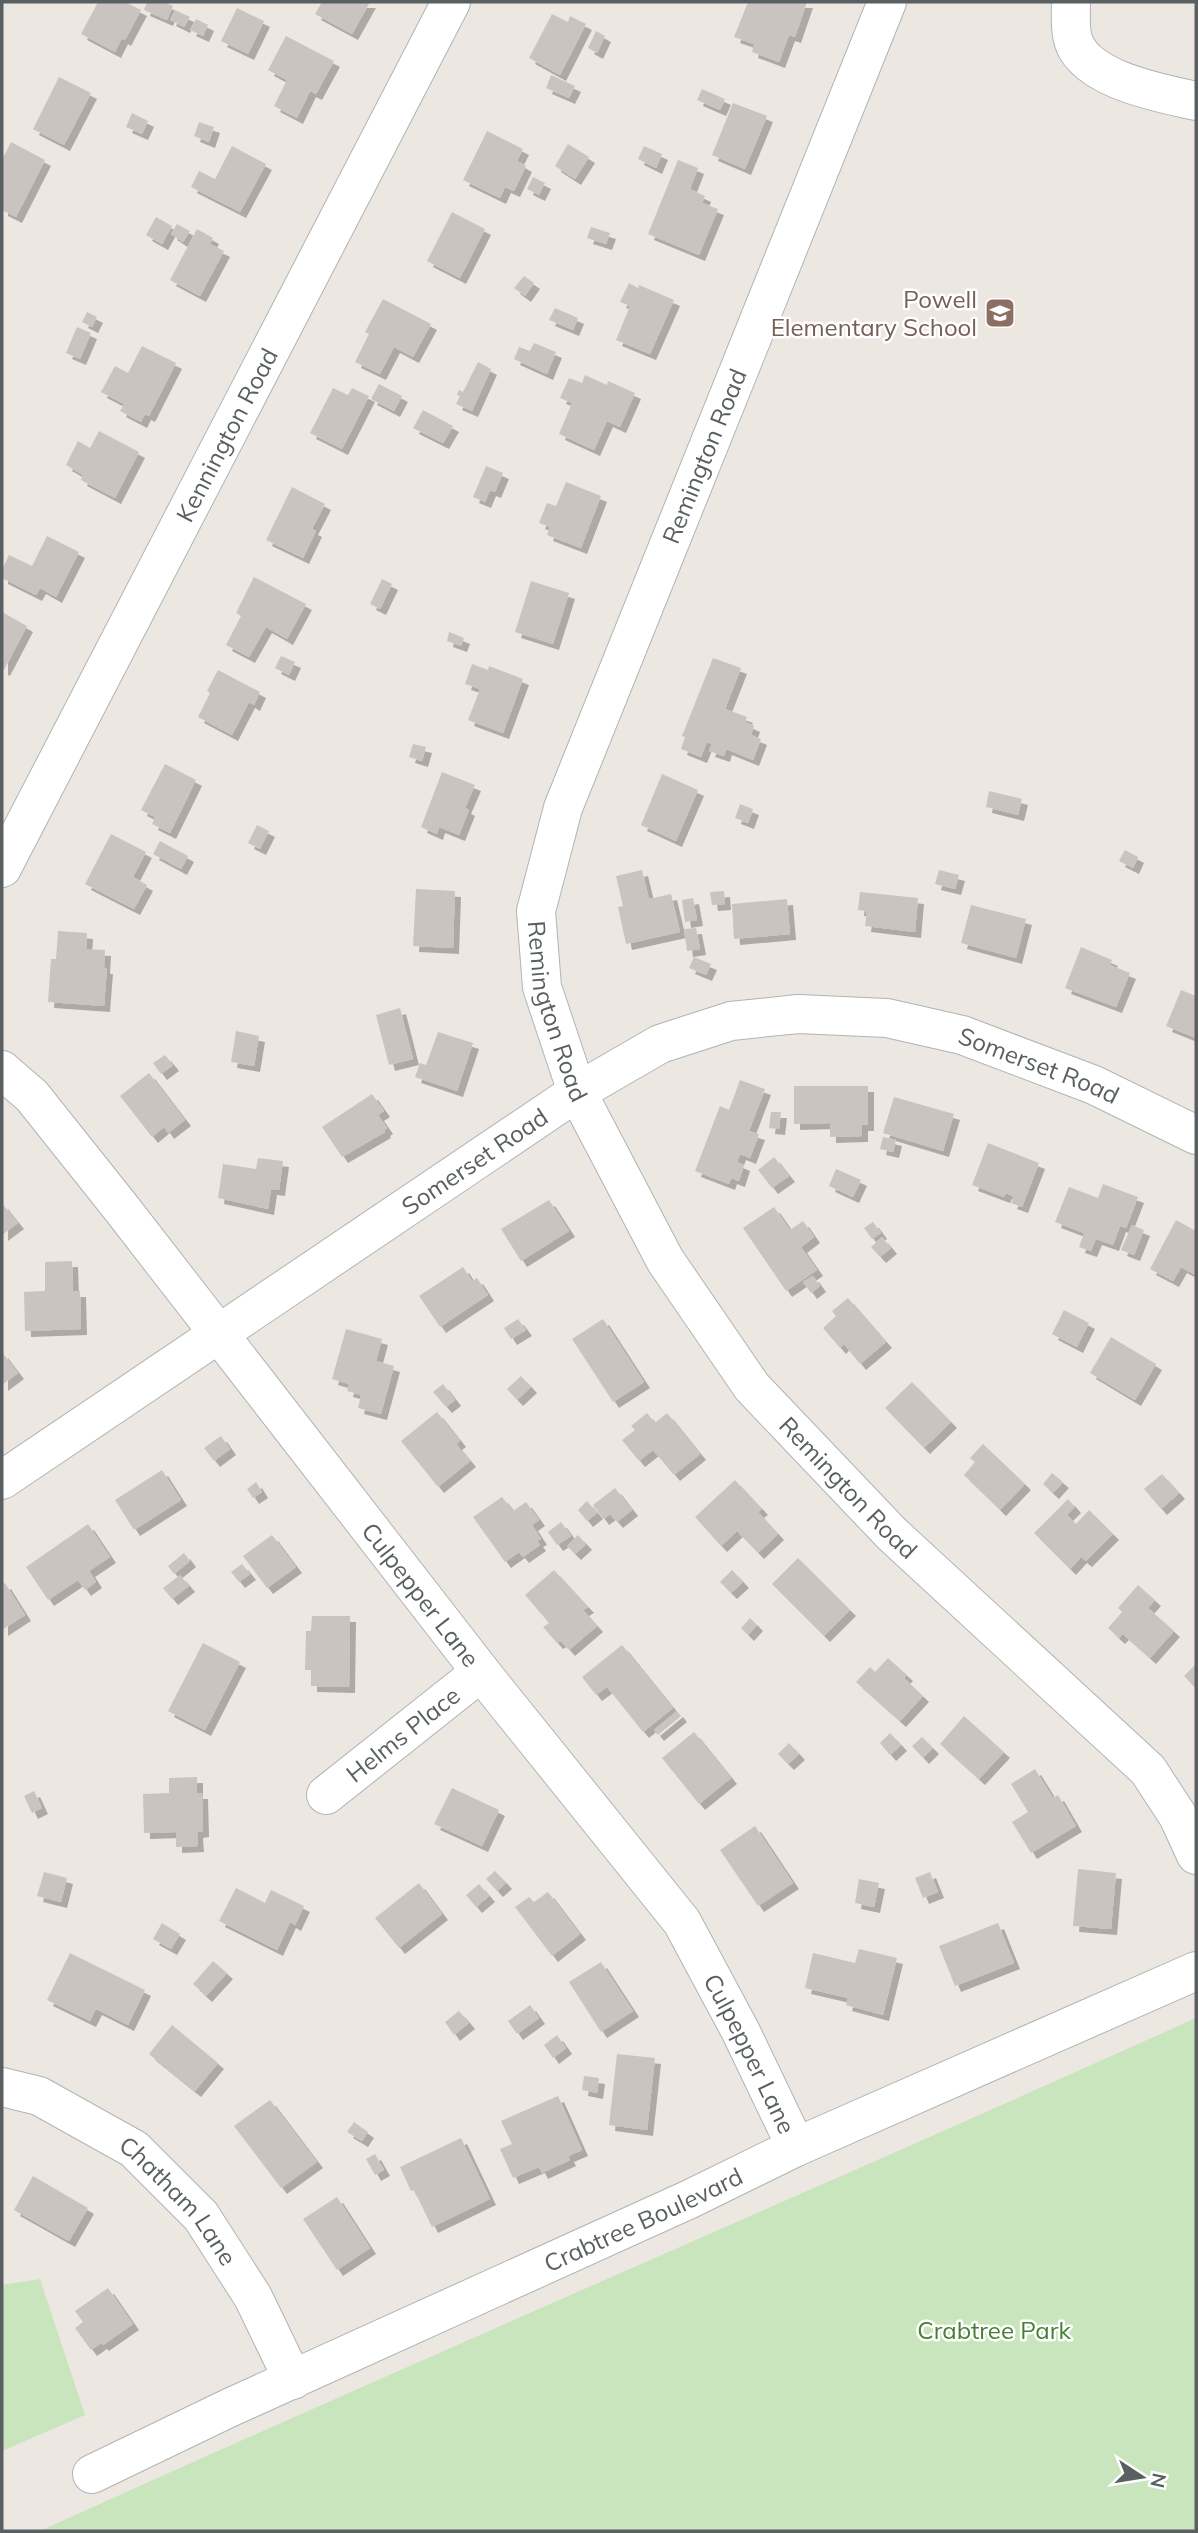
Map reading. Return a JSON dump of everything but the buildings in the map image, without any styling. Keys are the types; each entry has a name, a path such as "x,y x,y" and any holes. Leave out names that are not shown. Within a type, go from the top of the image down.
{"street":[{"name":"Kennington Road","path":"2,868 451,2"},
{"name":"Remington Road","path":"887,2 563,808 537,911 542,987 577,1092 665,1260 752,1387 892,1534 1148,1770 1178,1816 1196,1855"},
{"path":"1071,2 1072,37 1089,65 1134,86 1196,101"},
{"name":"Somerset Road","path":"2,1480 577,1092 660,1044 731,1021 798,1014 887,1018 962,1035 1094,1085 1196,1135"},
{"name":"Culpepper Lane","path":"2,1070 32,1096 481,1672 682,1922 741,2032 796,2147"},
{"name":"Helms Place","path":"326,1795 481,1672"},
{"name":"Crabtree Boulevard","path":"92,2474 229,2408 678,2205 796,2147 1196,1971"},
{"name":"Chatham Lane","path":"2,2087 39,2096 134,2149 201,2216 253,2297 293,2379"}],"green space":[{"name":"Crabtree Park","path":"1196,2018 1196,2531 40,2531 907,2147"},
{"path":"40,2279 85,2415 2,2451 2,2285"}],"place":[{"name":"Powell Elementary School","path":"1000,313"}]}
